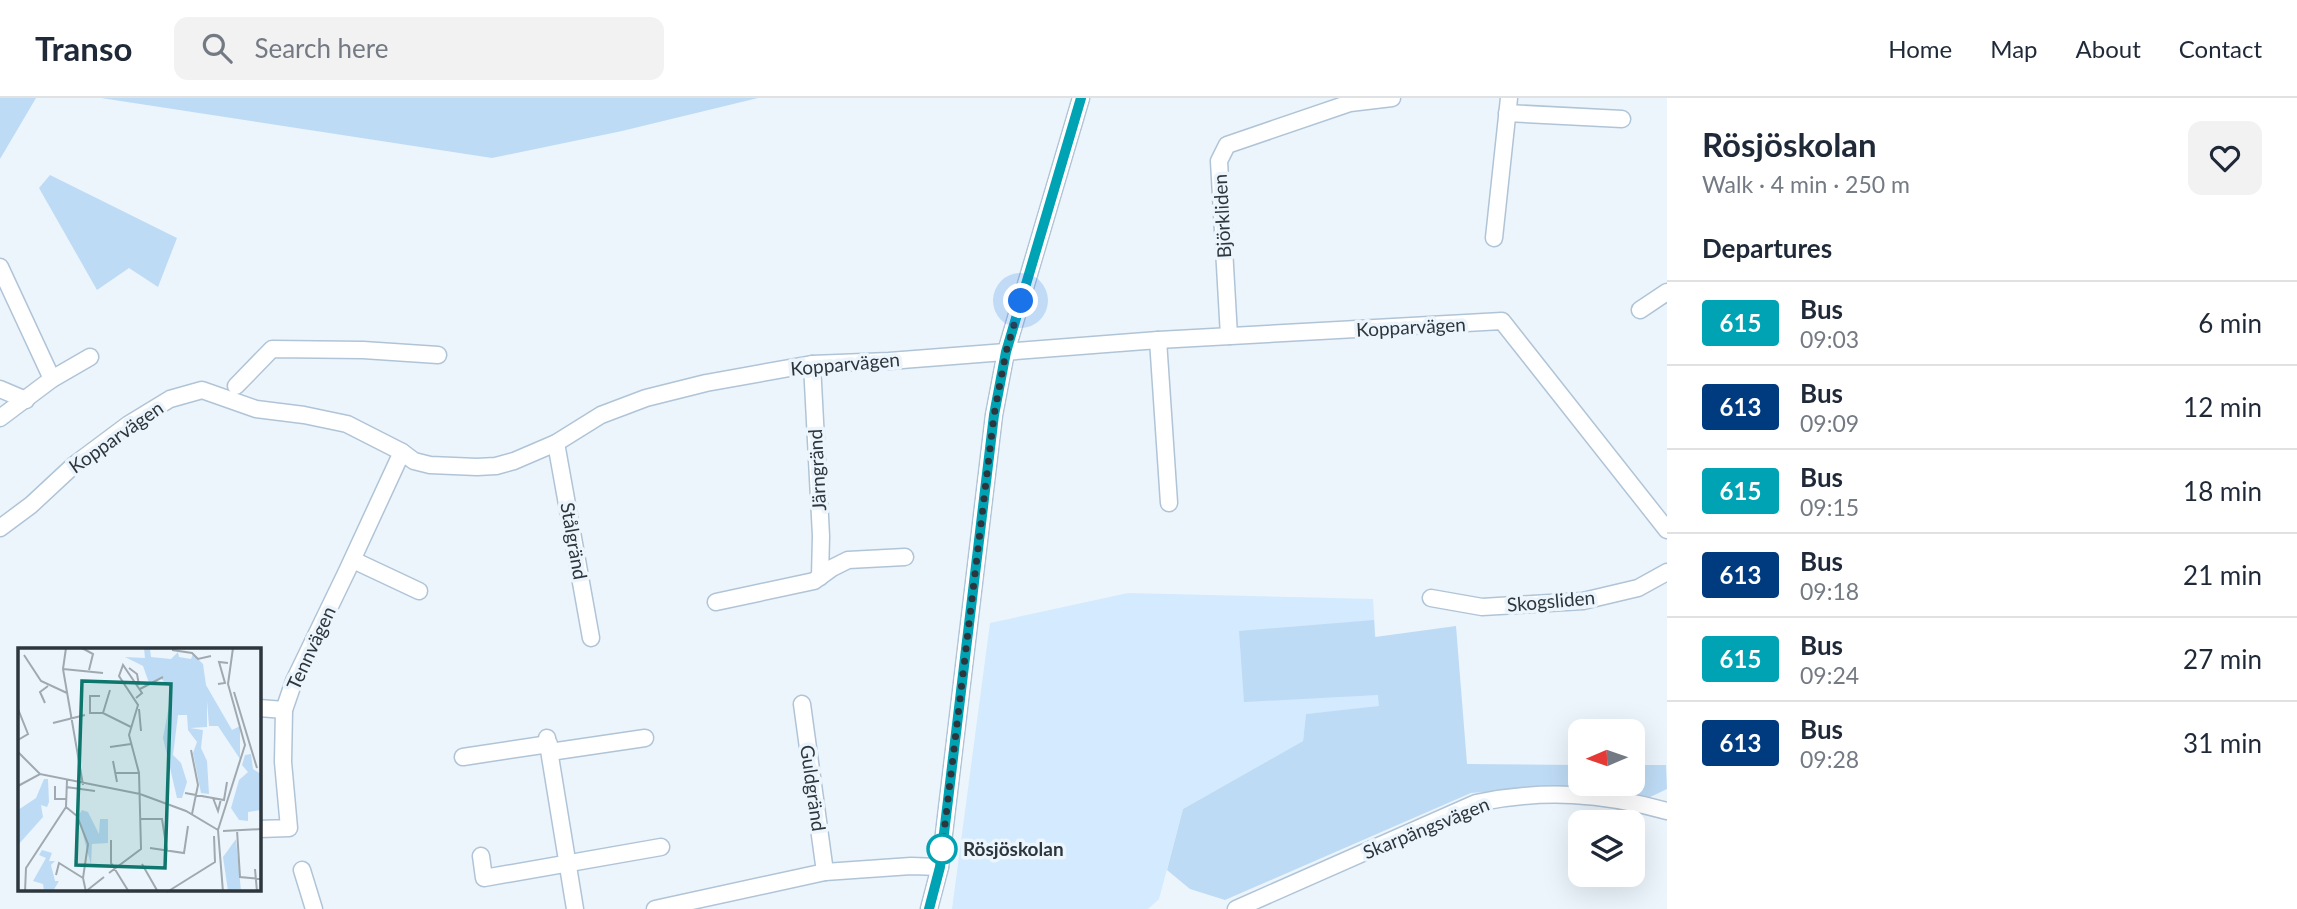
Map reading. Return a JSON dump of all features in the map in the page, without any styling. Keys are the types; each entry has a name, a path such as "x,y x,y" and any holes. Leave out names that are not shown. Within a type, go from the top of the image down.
{"street":[{"path":"929,909 940,867 994,415 1006,352 1081,98"},
{"name":"Björkliden","path":"1228,337 1219,161 1227,145 1350,103 1392,98"},
{"path":"1494,238 1508,106 1622,119"},
{"path":"0,267 52,379"},
{"path":"1640,310 1667,292"},
{"name":"Kopparvägen","path":"0,528 31,505 74,465 129,424 170,399 202,390 256,410 304,415 347,424 414,461 430,465 477,467 514,461 556,443 601,415 646,398 706,383 812,364 889,361 1158,340 1502,321 1667,530"},
{"path":"1158,340 1169,503"},
{"path":"236,386 272,349 363,350 438,355"},
{"path":"0,418 52,379 90,357"},
{"name":"Järngränd","path":"812,364 821,536 820,577"},
{"path":"0,389 26,400"},
{"name":"Stålgränd","path":"556,443 591,638"},
{"name":"Tennvägen","path":"261,829 289,828 283,762 284,710 294,681 402,452"},
{"path":"716,601 814,581 848,560 905,557"},
{"path":"353,560 419,591"},
{"name":"Skogsliden","path":"1431,598 1482,607 1583,601 1638,588 1667,572"},
{"name":"Guldgränd","path":"802,705 825,872"},
{"path":"261,708 284,710"},
{"path":"463,757 549,745 645,738"},
{"path":"549,745 575,909"},
{"name":"Skarpängsvägen","path":"1236,909 1476,803 1513,795 1563,793 1631,801 1667,811"},
{"path":"481,856 484,878 661,847"},
{"path":"655,909 825,872 911,866 940,867"},
{"path":"302,870 314,909"}],"shaded area":[{"path":"0,98 36,98 0,159"},
{"path":"101,98 758,98 622,131 492,158"},
{"path":"50,175 177,238 158,287 129,268 97,290 39,188"},
{"name":"Rösjöskolan","path":"1128,593 1373,599 1380,707 1306,714 1303,741 1183,809 1159,899 1148,909 952,909 990,623"},
{"path":"1374,620 1375,637 1456,626 1467,764 1568,765 1568,788 1544,787 1471,793 1225,900 1190,889 1167,870 1183,809 1303,741 1306,714 1379,706 1378,695 1244,702 1239,631"},
{"path":"1645,765 1666,765 1667,789 1648,798 1639,796 1645,796"}],"bus line":[{"name":"615","path":"929,909 940,867 994,415 1006,352 1081,98"}],"place":[{"name":"Rösjöskolan","path":"942,849"}],"route":[{"path":"942,849 994,415 1006,352 1021,301"}]}
